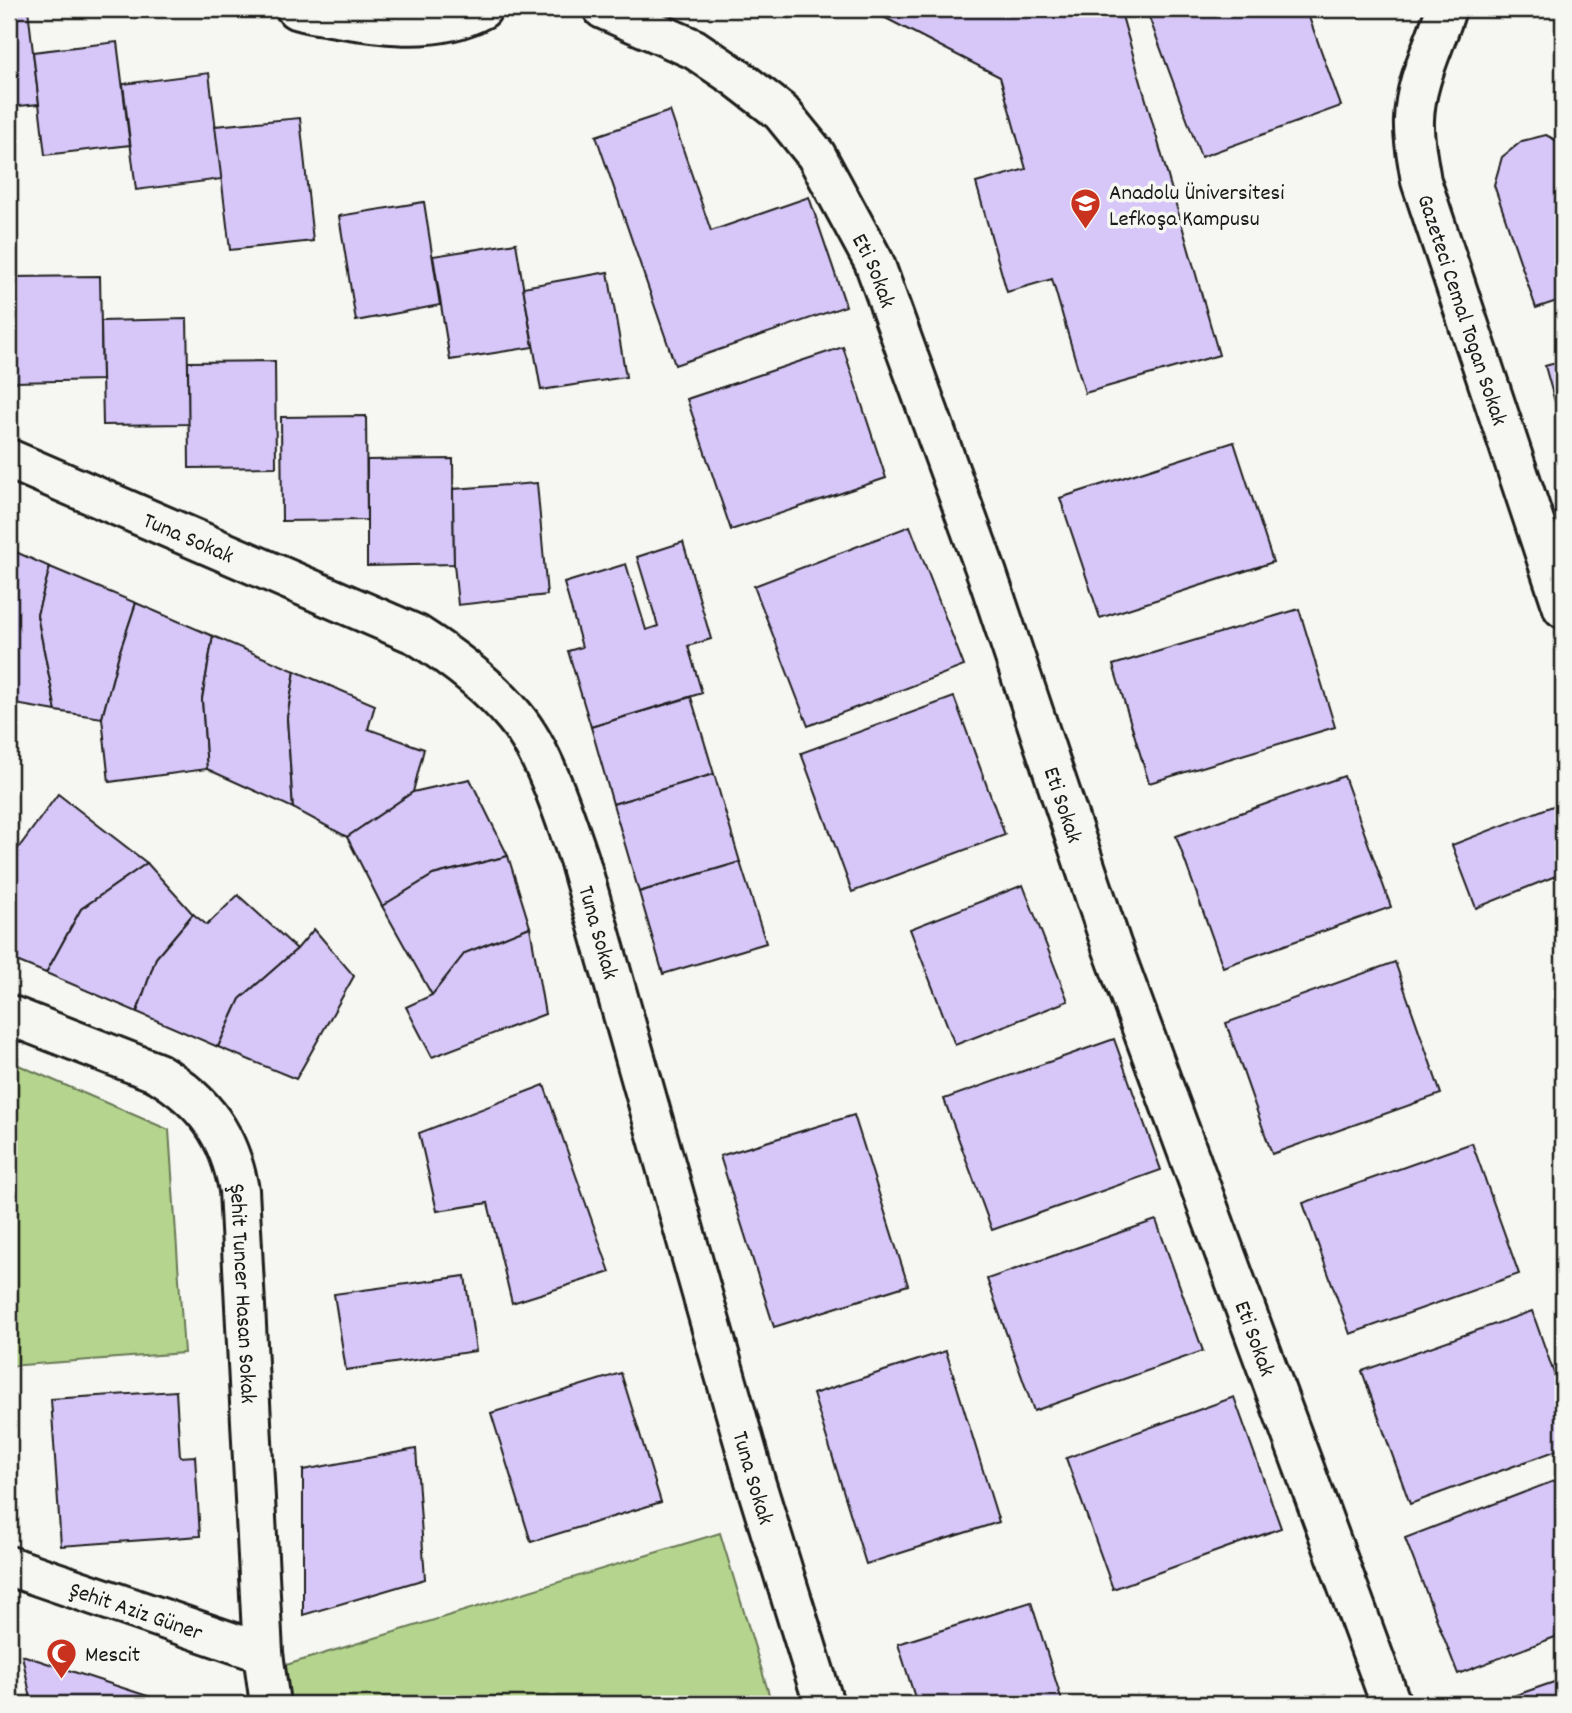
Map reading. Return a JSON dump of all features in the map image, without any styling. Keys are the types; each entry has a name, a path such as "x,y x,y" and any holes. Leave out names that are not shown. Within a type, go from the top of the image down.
{"street":[{"path":"296,9 415,26 451,21 482,9"},
{"name":"Eti Sokak","path":"604,9 694,50 737,78 781,112 816,155 874,262 987,574 1111,944 1391,1704"},
{"name":"Gazeteci Cemal Togan Sokak","path":"1447,9 1417,95 1414,129 1421,181 1563,608"},
{"name":"Tuna Sokak","path":"9,459 417,635 456,660 517,719 540,759 579,859 755,1481 824,1704"},
{"name":"Şehit Tuncer Hasan Sokak","path":"9,1015 158,1073 180,1086 202,1105 226,1145 239,1189 263,1653 270,1704"},
{"name":"Şehit Aziz Güner","path":"9,1566 263,1653"}],"green space":[{"path":"9,1061 169,1130 184,1353 9,1366"},
{"path":"720,1533 772,1704 269,1704 260,1673"}],"building":[{"path":"9,9 28,9 39,104 9,107"},
{"path":"771,9 794,9 789,18"},
{"name":"Anadolu Üniversitesi Lefkoşa Kampusu","path":"868,9 1120,9 1219,355 1085,393 1052,279 1007,292 976,183 1026,169 1000,77"},
{"path":"1146,9 1306,9 1341,106 1201,157"},
{"path":"117,42 130,145 45,155 33,52"},
{"path":"209,73 222,179 136,190 123,84"},
{"path":"670,111 711,231 809,197 846,306 675,365 596,136"},
{"path":"300,118 313,241 230,250 215,126"},
{"path":"1546,135 1563,144 1563,299 1536,308 1494,185 1502,157 1522,141"},
{"path":"424,202 440,305 356,321 339,216"},
{"path":"9,233 12,233 14,338 9,338"},
{"path":"516,243 533,347 450,360 433,256"},
{"path":"608,272 626,377 541,390 523,287"},
{"path":"100,276 102,380 15,382 13,277"},
{"path":"187,319 189,424 103,425 101,321"},
{"path":"843,347 886,478 731,530 687,399"},
{"path":"275,361 276,467 189,468 188,362"},
{"path":"1563,361 1563,431 1545,366"},
{"path":"366,416 367,520 282,521 281,417"},
{"path":"1234,442 1273,562 1100,618 1060,498"},
{"path":"453,459 454,564 367,566 367,460"},
{"path":"537,483 547,595 458,605 454,564 453,489"},
{"path":"910,526 964,666 808,726 754,586"},
{"path":"683,542 711,639 688,646 702,693 591,727 568,651 582,647 564,583 626,564 646,630 658,626 637,557"},
{"path":"9,549 50,567 37,615 56,711 9,703"},
{"path":"50,567 136,603 102,718 56,711 37,615"},
{"path":"136,603 213,636 202,699 207,769 109,782 102,718"},
{"path":"1299,609 1335,727 1149,783 1113,665"},
{"path":"213,636 295,671 287,718 293,808 207,769 202,699"},
{"path":"295,671 375,705 368,729 424,749 413,792 347,837 293,808 287,718"},
{"path":"691,697 714,774 613,804 591,727"},
{"path":"954,697 1005,835 852,892 801,753"},
{"path":"714,774 740,862 639,892 613,804"},
{"path":"1344,776 1391,907 1223,967 1176,836"},
{"path":"470,779 508,856 433,875 382,906 347,837 413,792"},
{"path":"58,794 147,863 81,909 46,973 9,958 9,861"},
{"path":"1563,802 1563,873 1476,908 1452,845"},
{"path":"508,856 530,927 465,953 432,995 382,906 433,875"},
{"path":"740,862 766,943 663,974 639,892"},
{"path":"147,863 193,914 156,958 137,1012 46,973 81,909"},
{"path":"1023,885 1068,1001 955,1045 910,929"},
{"path":"238,895 297,949 240,999 218,1047 137,1012 156,958 193,914 207,925"},
{"path":"530,927 545,1014 432,1057 406,1007 432,995 465,953"},
{"path":"314,929 354,976 296,1079 218,1047 240,999 297,949"},
{"path":"1395,962 1441,1094 1272,1154 1226,1023"},
{"path":"1114,1039 1161,1170 992,1230 944,1099"},
{"path":"544,1085 610,1272 512,1303 488,1203 437,1211 419,1133"},
{"path":"854,1115 908,1285 774,1327 720,1156"},
{"path":"1472,1143 1519,1274 1350,1334 1303,1203"},
{"path":"1156,1220 1203,1351 1034,1411 987,1279"},
{"path":"465,1276 476,1351 346,1370 334,1294"},
{"path":"1532,1311 1563,1399 1563,1448 1410,1504 1362,1371"},
{"path":"946,1351 999,1522 866,1564 813,1394"},
{"path":"621,1373 661,1502 531,1542 491,1413"},
{"path":"176,1391 180,1457 195,1456 200,1536 61,1546 51,1399"},
{"path":"1234,1397 1281,1528 1113,1589 1066,1458"},
{"path":"416,1449 425,1579 303,1615 303,1470"},
{"path":"1559,1479 1563,1490 1563,1634 1458,1674 1405,1538"},
{"path":"1031,1602 1063,1704 917,1704 898,1644"},
{"name":"Mescit","path":"22,1655 172,1704 32,1704"},
{"path":"1563,1679 1563,1704 1490,1704"}],"place":[{"name":"Anadolu Üniversitesi Lefkoşa Kampusu","path":"1086,231"},
{"name":"Mescit","path":"62,1680"}]}
